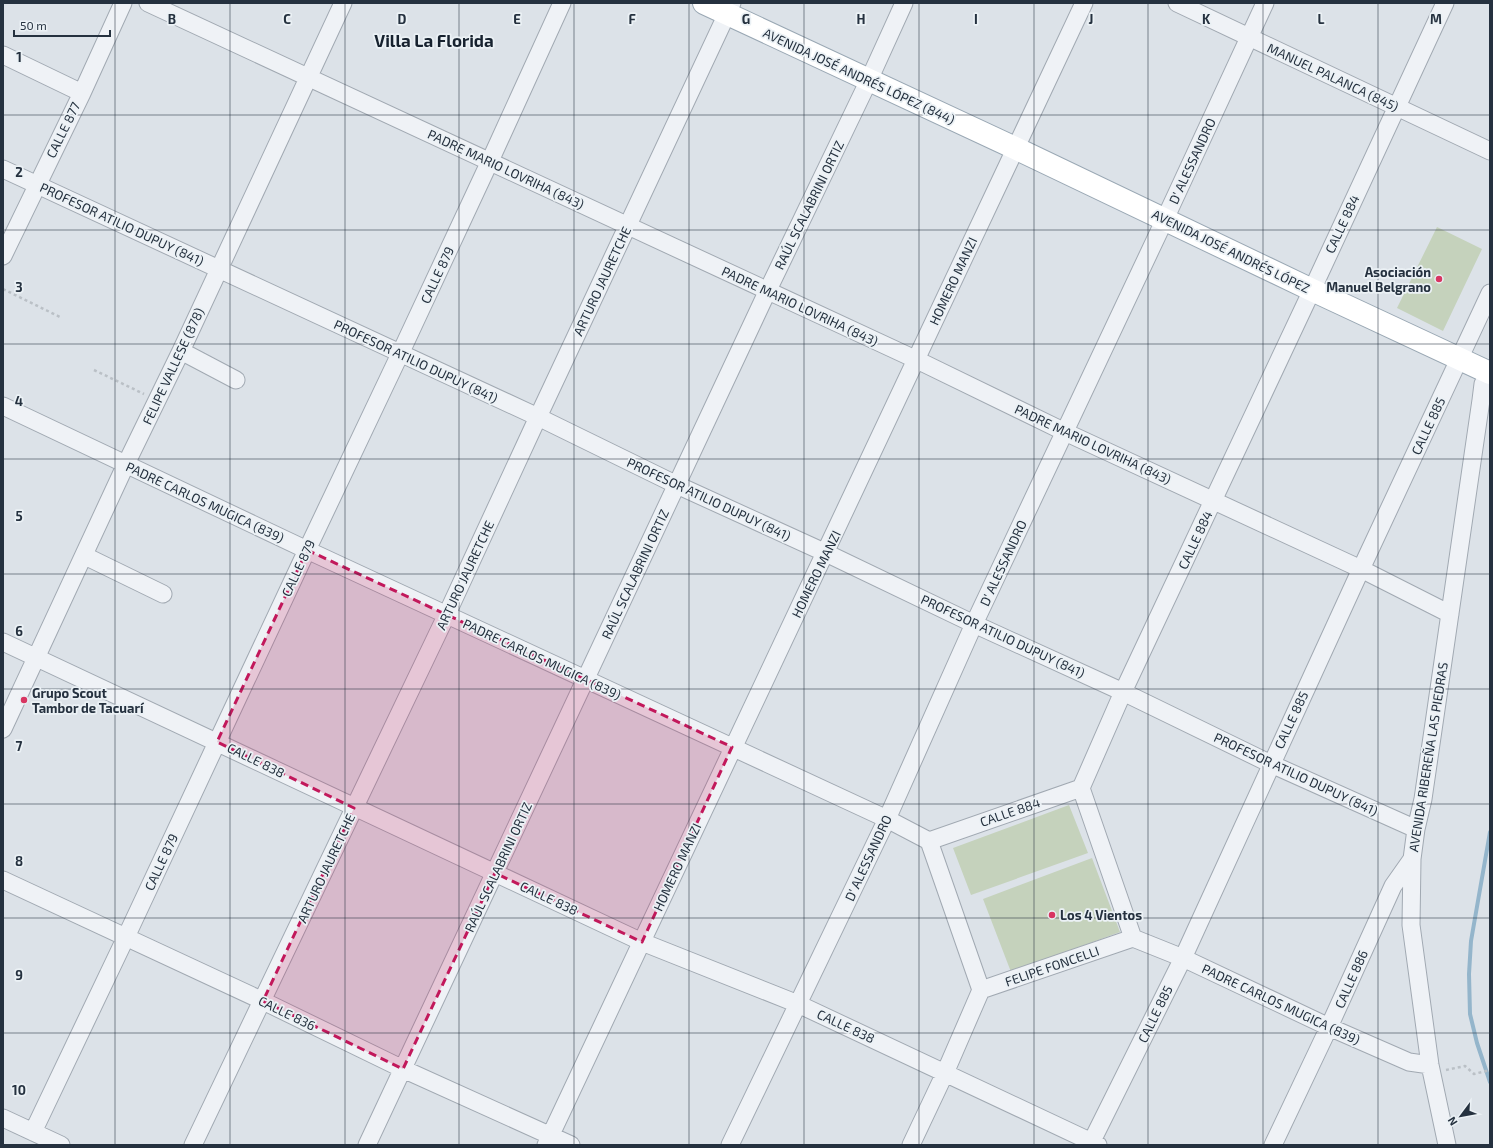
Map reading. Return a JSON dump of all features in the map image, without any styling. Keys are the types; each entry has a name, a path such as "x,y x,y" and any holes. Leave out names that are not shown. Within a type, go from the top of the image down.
{"main road":[{"name":"AVENIDA JOSÉ ANDRÉS LÓPEZ (844)","path":"704,3 730,9 869,80 1015,148"},
{"name":"AVENIDA JOSÉ ANDRÉS LÓPEZ","path":"1015,148 1312,290 1490,372"}],"street":[{"name":"CALLE 877","path":"3,256 123,3"},
{"name":"PADRE MARIO LOVRIHA (843)","path":"148,3 490,161 628,227 768,290 1065,432 1361,569 1450,614"},
{"name":"FELIPE VALLESE (878)","path":"3,729 343,3"},
{"name":"CALLE 879","path":"33,1132 400,354 562,3"},
{"name":"RAÚL SCALABRINI ORTIZ","path":"367,1145 904,3"},
{"name":"HOMERO MANZI","path":"548,1141 732,747 826,553 1084,3"},
{"name":"MANUEL PALANCA (845)","path":"1177,3 1490,151"},
{"name":"D' ALESSANDRO","path":"730,1145 887,819 974,624 1266,3"},
{"name":"CALLE 884","path":"929,841 1081,788 1123,692 1445,3"},
{"name":"ARTURO JAURETCHE","path":"193,1145 447,614 730,9"},
{"path":"3,55 82,92"},
{"name":"PROFESOR ATILIO DUPUY (841)","path":"3,169 538,417 677,485 1123,692 1271,764 1416,829"},
{"name":"CALLE 885","path":"1093,1144 1183,958 1361,569 1490,293"},
{"path":"181,351 236,380"},
{"name":"AVENIDA RIBEREÑA LAS PIEDRAS","path":"1447,1145 1431,1069 1411,925 1412,859 1416,829 1423,799 1483,384 1490,372"},
{"name":"PADRE CARLOS MUGICA (839)","path":"3,406 307,550 887,819 929,841"},
{"path":"84,556 163,594"},
{"name":"CALLE 838","path":"3,642 642,942 798,1004 1093,1144"},
{"path":"1081,788 1133,938"},
{"path":"911,1145 945,1073 981,990 929,841"},
{"name":"CALLE 886","path":"1273,1145 1329,1027 1393,886 1412,859"},
{"name":"CALLE 836","path":"3,880 263,1001 548,1141 571,1145"},
{"name":"PADRE CARLOS MUGICA (839)","path":"1133,938 1183,958 1329,1027 1409,1062 1431,1069"},
{"name":"FELIPE FONCELLI","path":"981,990 1133,938"},
{"path":"3,1118 61,1145"}],"path":[{"path":"3,289 62,318"},
{"path":"94,370 157,401"},
{"path":"1431,1069 1466,1066 1474,1074 1490,1070"}],"highlighted area":[{"path":"307,550 732,747 642,942 495,873 403,1069 263,1001 354,808 217,742"}],"green space":[{"name":"Asociación Manuel Belgrano","path":"1437,227 1482,249 1443,331 1397,308"},
{"path":"1069,805 1088,853 971,895 953,848"},
{"name":"Los 4 Vientos","path":"1092,858 1120,932 1011,972 983,899"}],"waterway":[{"path":"1490,832 1471,941 1469,974 1470,1014 1477,1043 1490,1082"}],"place":[{"name":"Asociación Manuel Belgrano","path":"1439,279"},
{"name":"Grupo Scout Tambor de Tacuarí","path":"24,700"},
{"name":"Los 4 Vientos","path":"1052,915"}],"district":[{"name":"Villa La Florida","path":"434,41"}]}
